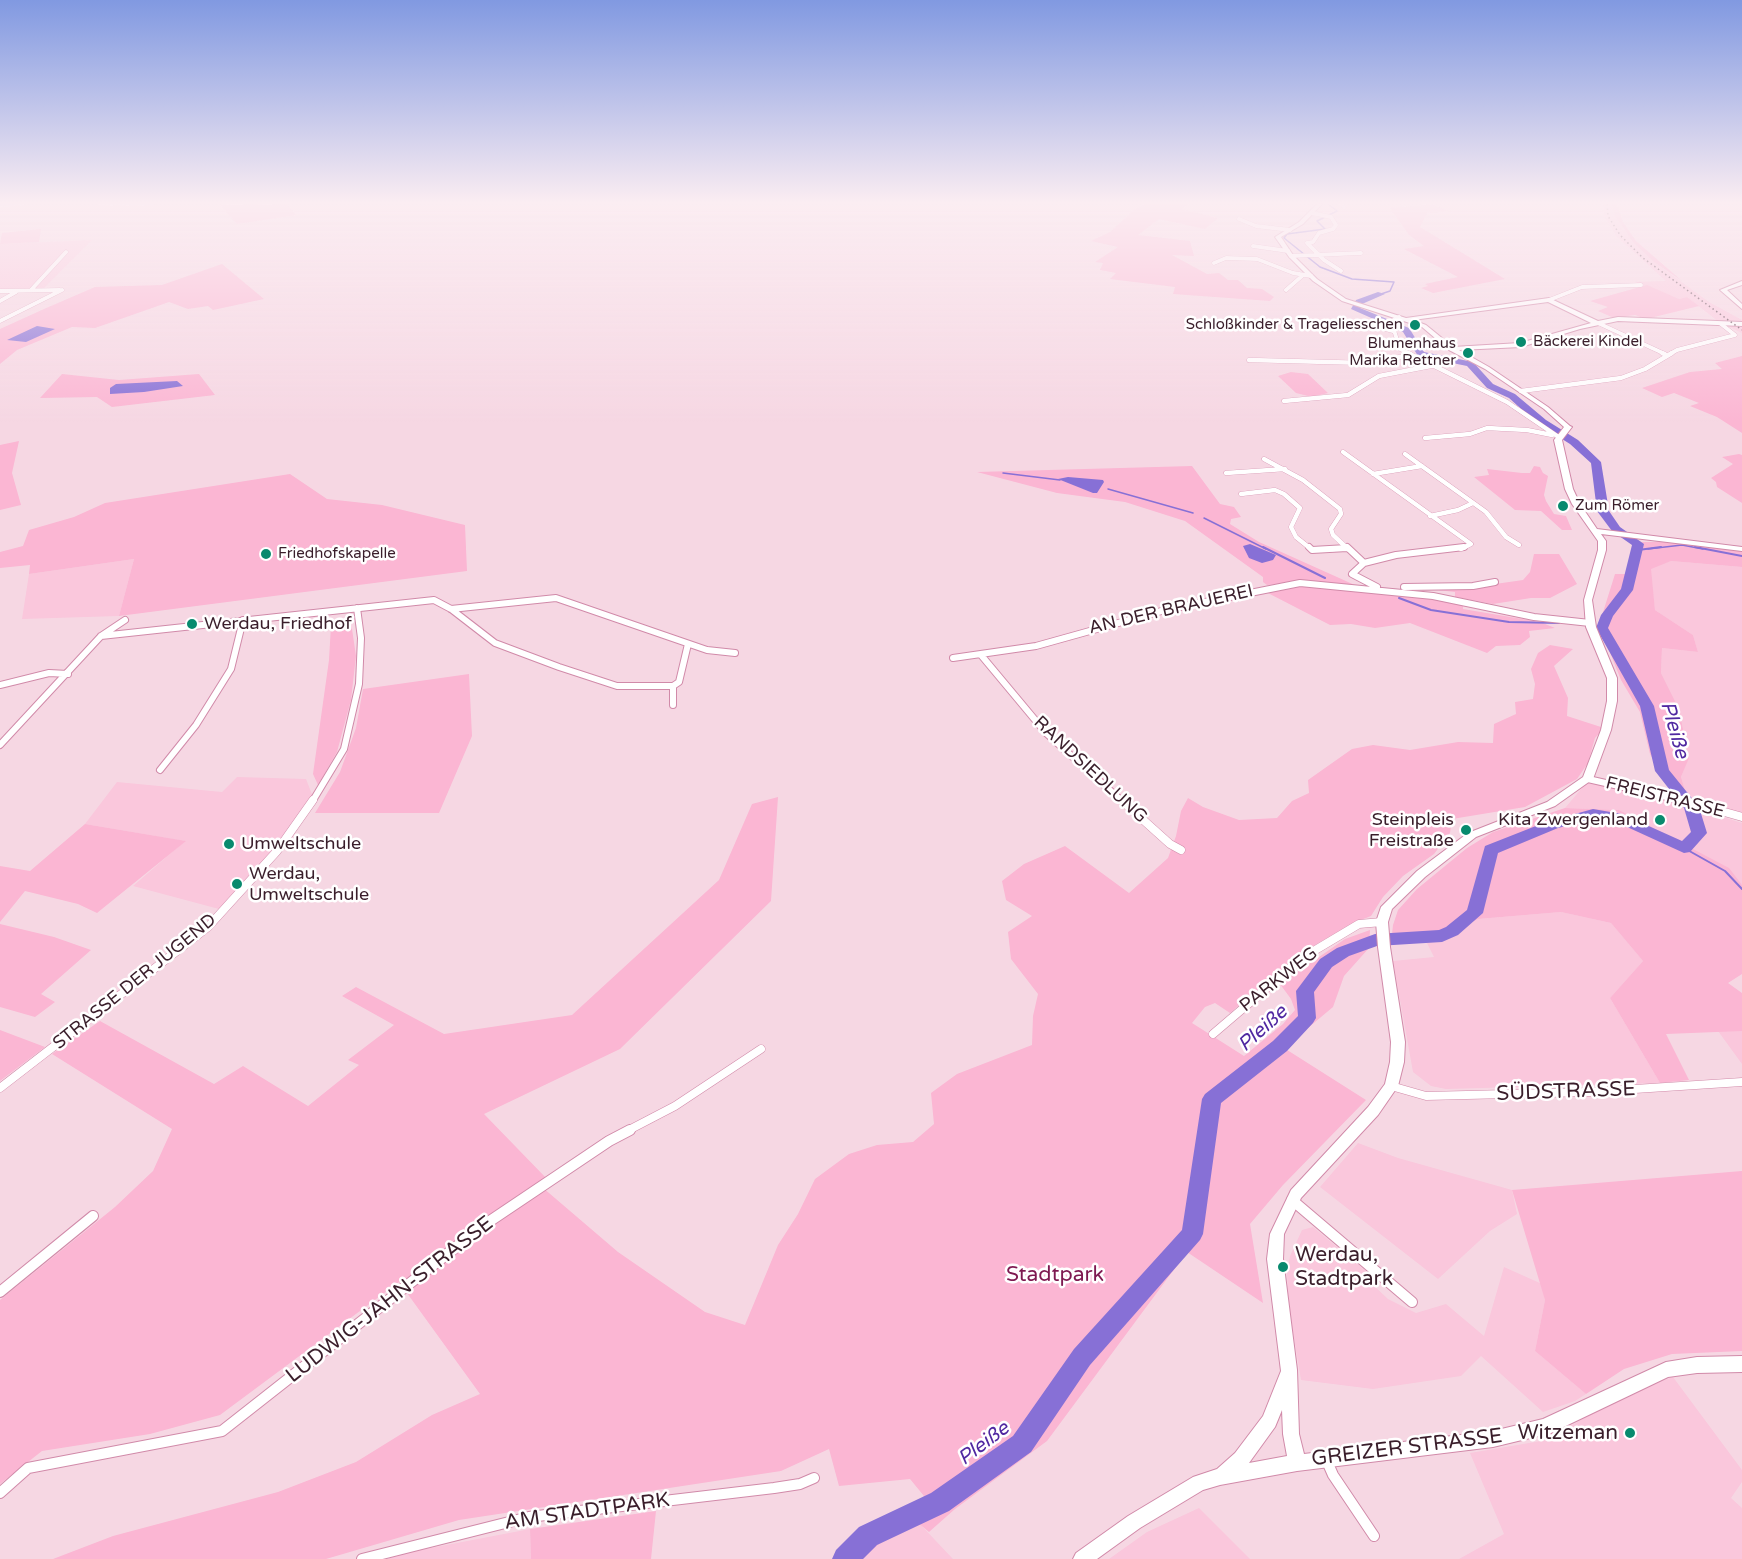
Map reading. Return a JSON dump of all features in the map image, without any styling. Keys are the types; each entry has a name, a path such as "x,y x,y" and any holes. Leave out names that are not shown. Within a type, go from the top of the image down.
{"main road":[{"path":"1298,1463 1291,1434 1289,1370 1275,1259 1277,1234 1293,1200 1373,1111 1391,1086 1398,1062 1398,1042 1384,947 1383,927 1387,907 1399,893 1472,835 1551,804 1588,779 1606,730 1612,701 1612,678 1590,622 1588,600 1602,550 1597,531 1573,500 1558,440 1568,427 1478,362 1451,349 1430,329 1406,318 1336,295 1312,277"},
{"path":"1742,283 1723,290 1742,307"},
{"path":"1406,318 1550,300 1598,323"},
{"path":"1451,349 1521,345 1618,319 1742,324"},
{"path":"1597,531 1742,549"},
{"name":"GREIZER STRASSE","path":"1082,1559 1152,1511 1199,1484 1220,1476 1326,1459 1493,1439 1545,1427 1666,1370 1697,1365 1742,1364"},
{"path":"1220,1476 1241,1459 1269,1421 1289,1370"}],"street":[{"path":"31,290 43,277"},
{"path":"1286,290 1297,284 1302,277"},
{"path":"1550,300 1582,287 1641,285"},
{"path":"0,291 62,290 0,321"},
{"path":"0,301 20,291"},
{"path":"1406,318 1392,322 1400,349 1411,356 1436,364 1518,408 1563,436"},
{"path":"1359,322 1393,331"},
{"path":"1598,323 1665,355"},
{"path":"1521,391 1621,378 1645,369 1665,355 1702,342 1735,335 1721,324"},
{"path":"1249,360 1367,363 1411,356"},
{"path":"1284,401 1348,395 1379,376 1436,364"},
{"path":"1425,438 1470,434 1487,428 1563,436"},
{"path":"1263,459 1285,469 1340,509 1341,513 1331,529 1333,535 1364,563 1396,555 1461,549 1471,544 1342,452"},
{"path":"1405,454 1486,512 1506,537 1520,545"},
{"path":"1372,474 1422,466"},
{"path":"1226,473 1240,474 1285,469"},
{"path":"1241,494 1275,490 1284,494 1300,507 1292,527 1296,537 1312,550 1347,548"},
{"path":"1430,516 1458,510 1473,503"},
{"name":"AN DER BRAUEREI","path":"1364,563 1352,574 1355,578 1391,592"},
{"path":"1408,590 1473,586 1495,582"},
{"name":"AN DER BRAUEREI","path":"953,658 1036,646 1165,610 1278,585 1326,584 1391,592 1408,590 1534,617 1590,622"},
{"path":"451,609 556,598 706,650 735,653"},
{"path":"101,636 434,600 451,609 495,643 559,668 617,686 673,686 679,682 688,644"},
{"name":"STRASSE DER JUGEND","path":"0,1088 208,927 277,851 319,792 344,749 359,684 361,638 357,608"},
{"path":"0,745 101,636 124,620"},
{"path":"160,770 196,725 231,669 243,620"},
{"name":"RANDSIEDLUNG","path":"981,655 1046,733 1170,844 1181,850"},
{"path":"0,685 50,673 68,674"},
{"path":"673,686 673,705"},
{"name":"FREISTRASSE","path":"1588,779 1674,798 1742,817"},
{"name":"PARKWEG","path":"1213,1034 1302,958 1359,924 1383,927"},
{"name":"LUDWIG-JAHN-STRASSE","path":"0,1492 28,1468 222,1431 484,1225 609,1141 675,1106 761,1049"},
{"name":"SÜDSTRASSE","path":"1391,1086 1426,1096 1589,1092 1742,1082"},
{"path":"1293,1200 1412,1302"},
{"path":"0,1292 93,1216"},
{"path":"1326,1459 1333,1475 1374,1536"},
{"name":"AM STADTPARK","path":"362,1559 529,1517 774,1488 801,1484 814,1478"}],"shaded area":[{"path":"0,277 55,277 44,288 0,290"},
{"path":"1661,277 1674,277 1709,302 1742,320 1742,333 1719,322 1687,297 1679,299 1635,282 1666,281"},
{"path":"37,326 55,329 26,342 7,340"},
{"path":"177,381 183,386 110,394 110,388 116,384"},
{"path":"1068,477 1103,480 1104,482 1097,493 1093,493 1058,479"},
{"path":"1250,544 1276,555 1273,560 1262,563 1249,558 1243,546"},
{"path":"134,559 119,616 22,619 29,574"},
{"path":"1671,561 1742,567 1742,814 1687,797 1681,777 1689,757 1679,709 1661,673 1662,648 1698,652 1693,635 1655,610 1650,568"},
{"name":"Umweltschule","path":"237,777 306,779 313,797 275,848 219,909 133,886 185,841 85,824 117,782 222,792"},
{"path":"1587,782 1679,803 1742,823 1742,885 1673,840 1619,810 1565,808"},
{"path":"1561,912 1611,923 1643,961 1610,998 1660,1083 1446,1089 1431,1086 1413,1072 1393,961 1434,957 1426,941 1444,938 1478,919"},
{"path":"1718,1031 1742,1031 1742,1064"},
{"path":"1358,1143 1398,1158 1512,1190 1517,1214 1490,1231 1438,1279 1320,1187"},
{"path":"1313,1227 1374,1278 1370,1282 1388,1299 1416,1313 1446,1304 1484,1336 1504,1267 1542,1284 1545,1300 1535,1351 1586,1394 1575,1401 1543,1412 1481,1356 1461,1376 1373,1389 1301,1380 1289,1308 1287,1274 1290,1256 1302,1230"},
{"path":"1673,1377 1742,1470 1742,1482 1731,1498 1742,1508 1742,1559 1459,1559 1504,1534 1470,1453 1547,1440 1626,1393"},
{"path":"1199,1508 1250,1559 1109,1559 1147,1532"},
{"path":"918,1522 953,1559 862,1559 886,1538"},
{"path":"530,1529 531,1559 389,1559 389,1556"}],"green space":[{"path":"186,277 237,277 264,299 213,310 208,306 188,309 169,302 95,328 72,327 17,350 0,364 0,329 95,287 162,285"},
{"path":"1112,277 1224,277 1228,280 1238,280 1247,288 1262,289 1274,297 1270,301 1173,294 1175,287 1110,279"},
{"path":"1458,277 1501,277 1505,279 1433,293 1421,288 1428,286 1425,284"},
{"path":"1647,285 1679,299 1687,297 1699,306 1646,319 1635,315 1614,318 1598,311 1608,307 1590,301"},
{"path":"1742,356 1742,433 1717,417 1690,406 1699,403 1674,393 1662,397 1642,388 1690,372 1722,369 1715,363"},
{"path":"1291,372 1308,374 1328,393 1312,397 1296,393 1278,376"},
{"path":"62,374 119,380 199,374 215,395 112,407 97,397 40,398"},
{"path":"19,441 12,473 21,505 0,510 0,445"},
{"path":"1742,455 1742,503 1717,487 1716,482 1711,478 1733,464 1722,457"},
{"path":"1192,466 1220,504 1234,507 1241,517 1231,519 1230,524 1259,542 1357,586 1312,581 1267,585 1263,582 1263,577 1185,521 1125,502 1057,493 977,472"},
{"path":"1534,466 1540,467 1548,476 1544,495 1546,501 1554,514 1566,516 1572,530 1562,530 1541,511 1515,510 1474,477 1489,475 1487,469 1530,473"},
{"path":"290,474 327,499 382,505 465,525 467,571 119,616 134,559 29,574 30,565 0,568 0,552 23,546 29,530 74,517 105,503"},
{"path":"1642,542 1671,542 1742,550 1742,567 1671,561 1651,569 1655,610 1693,635 1698,652 1662,648 1661,673 1679,709 1689,758 1681,777 1687,797 1674,794 1650,754 1640,712 1621,680 1599,625 1615,574 1629,574"},
{"path":"1534,554 1559,554 1577,584 1550,598 1531,598 1493,604 1455,597 1455,592 1427,589 1460,589 1523,580 1530,572"},
{"path":"1307,585 1463,602 1463,609 1540,622 1555,628 1529,631 1530,637 1520,645 1496,646 1487,653 1410,623 1375,628 1351,624 1330,625 1264,591"},
{"path":"351,622 356,656 351,700 337,752 318,785 313,774 329,660 331,625"},
{"name":"Stadtpark","path":"1550,645 1573,649 1554,666 1568,698 1567,716 1604,728 1595,738 1588,763 1577,779 1525,807 1452,819 1450,833 1434,854 1403,876 1383,897 1371,916 1351,924 1298,955 1230,1013 1215,1003 1205,1007 1192,1023 1244,1056 1283,1024 1295,1010 1291,999 1280,984 1345,939 1370,930 1369,948 1344,976 1333,1007 1284,1048 1366,1100 1283,1185 1250,1224 1263,1303 1187,1252 1047,1441 955,1509 929,1532 917,1522 886,1538 862,1559 835,1559 846,1547 878,1522 913,1507 924,1496 910,1479 839,1486 829,1449 781,1471 459,1520 326,1559 53,1559 113,1536 278,1492 356,1462 432,1415 480,1394 399,1282 220,1415 150,1434 42,1451 0,1484 0,1300 115,1207 153,1171 172,1129 52,1054 100,1021 214,1084 243,1066 308,1106 359,1065 348,1060 394,1025 342,996 356,987 444,1034 572,1015 719,880 752,804 778,797 771,901 620,1049 484,1114 549,1181 542,1187 618,1252 705,1312 745,1325 778,1245 798,1214 815,1179 849,1154 877,1145 913,1142 934,1124 931,1093 957,1074 1032,1045 1033,1016 1038,994 1011,959 1008,932 1032,916 1006,900 1002,881 1024,864 1065,846 1129,893 1168,858 1176,836 1181,811 1188,798 1203,807 1239,820 1277,818 1292,801 1309,793 1308,780 1352,749 1373,745 1410,750 1458,742 1493,743 1494,724 1516,714 1515,702 1533,699 1535,684 1531,669 1538,653"},
{"path":"469,674 472,736 439,813 315,813 340,772 356,728 363,689"},
{"path":"1565,808 1619,810 1729,868 1742,885 1742,974 1728,983 1742,993 1742,1031 1666,1034 1689,1080 1660,1083 1610,998 1643,961 1611,923 1561,912 1478,919 1444,938 1391,943 1398,910 1417,889 1467,848 1493,832"},
{"path":"85,824 186,841 97,913 78,904 25,891 0,922 0,866 30,871"},
{"path":"0,924 54,937 91,950 41,994 55,1002 35,1017 0,1007"},
{"path":"0,1030 45,1047 0,1081"},
{"path":"1742,1171 1742,1351 1672,1354 1624,1369 1586,1394 1535,1351 1545,1300 1512,1190"},
{"path":"656,1511 651,1559 531,1559 530,1529"}],"waterway":[{"name":"Pleiße","path":"1346,277 1394,282 1390,291 1381,294"},
{"name":"Pleiße","path":"845,1559 868,1536 940,1502 1022,1444 1082,1357 1192,1234 1212,1099 1280,1046 1307,1018 1305,991 1326,963 1343,952 1375,940 1442,936 1452,931 1475,913 1491,850 1552,825 1593,814 1617,817 1684,848 1699,833 1691,807 1662,771 1647,706 1602,628 1607,615 1627,590 1638,544 1616,529 1603,511 1596,462 1574,442 1542,422 1512,396 1490,386 1470,364 1421,354 1406,330 1355,309 1359,302 1381,294"},
{"path":"1003,473 1060,480"},
{"path":"1108,489 1193,513"},
{"path":"1204,518 1266,549"},
{"path":"1648,549 1682,545 1703,549"},
{"path":"1263,547 1325,578"},
{"path":"1638,550 1661,547"},
{"path":"1695,547 1742,556"},
{"path":"1399,598 1431,610 1509,622 1559,623"},
{"path":"1684,848 1725,871 1742,889"}],"railway":[{"path":"1669,277 1742,330"}],"place":[{"name":"Schloßkinder & Trageliesschen","path":"1415,325"},
{"name":"Bäckerei Kindel","path":"1521,342"},
{"name":"Blumenhaus Marika Rettner","path":"1468,353"},
{"name":"Zum Römer","path":"1563,506"},
{"name":"Friedhofskapelle","path":"266,554"},
{"name":"Werdau, Friedhof","path":"192,624"},
{"name":"Kita Zwergenland","path":"1660,820"},
{"name":"Steinpleis Freistraße","path":"1466,830"},
{"name":"Umweltschule","path":"229,844"},
{"name":"Werdau, Umweltschule","path":"237,884"},
{"name":"Werdau, Stadtpark","path":"1283,1267"},
{"name":"Witzeman","path":"1630,1433"}]}
